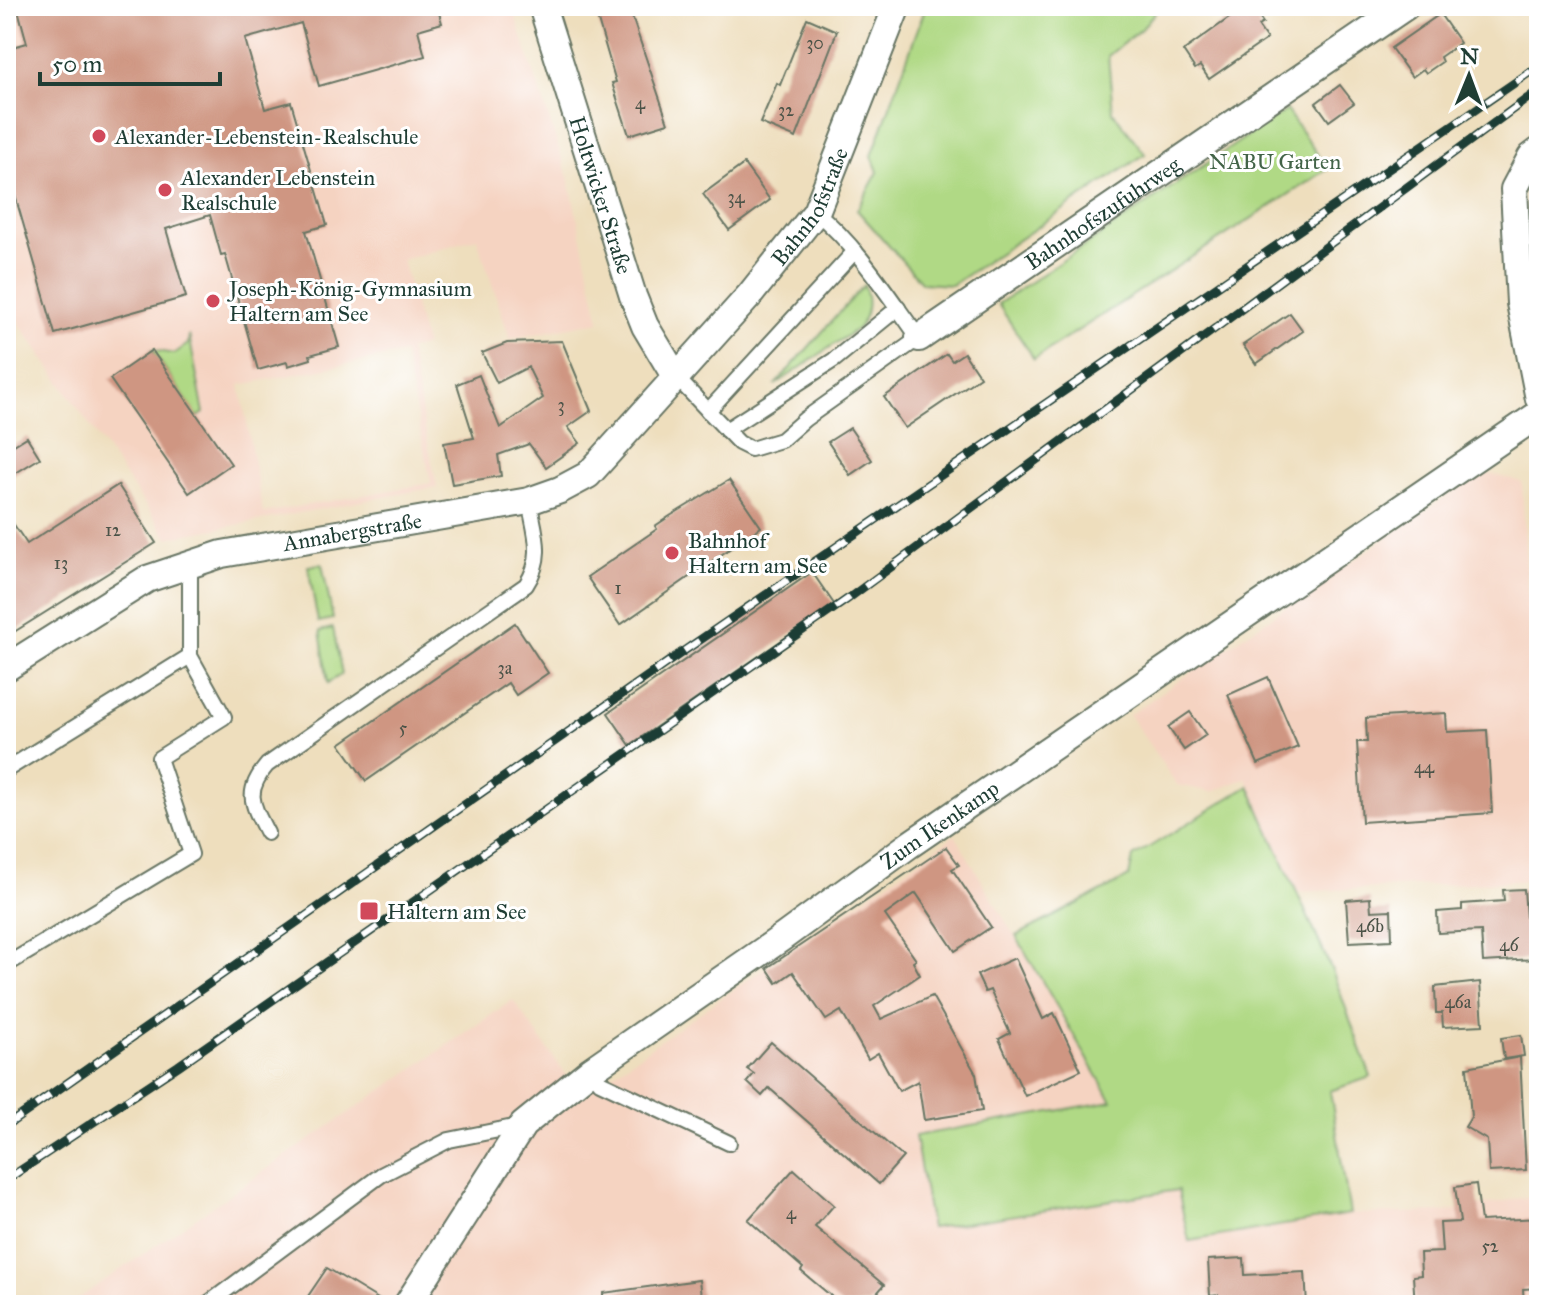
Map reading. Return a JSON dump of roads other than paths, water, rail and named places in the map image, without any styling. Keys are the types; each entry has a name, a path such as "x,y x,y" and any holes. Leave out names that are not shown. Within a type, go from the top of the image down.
{"street":[{"name":"Holtwicker Straße","path":"542,6 633,296 645,326 675,376"},
{"name":"Bahnhofstraße","path":"675,376 749,296 816,212 897,6"},
{"name":"Bahnhofszufuhrweg","path":"919,338 1406,6"},
{"path":"1539,151 1531,157 1514,189 1520,303 1539,399"},
{"name":"Annabergstraße","path":"6,668 147,579 222,554 529,501 560,490 588,475 675,376"},
{"name":"Zum Ikenkamp","path":"407,1305 523,1125 591,1070 909,845 1539,414"}],"lane":[{"path":"675,376 739,443 751,449 781,440 805,419 919,338 855,251 837,229 816,212"},
{"path":"708,411 855,251"},
{"path":"726,430 834,360 898,308"},
{"path":"267,833 251,795 255,779 267,765 526,585 536,570 538,555 529,501"},
{"path":"6,965 191,854 159,758 224,717 190,656 190,565"},
{"path":"6,770 190,656"},
{"path":"591,1070 600,1082 729,1143"},
{"path":"206,1305 381,1175 449,1140 523,1125"}],"railway":[{"path":"6,1126 678,655 1539,66"},
{"path":"6,1180 178,1066 849,598 1539,90"}],"place":[{"name":"Alexander-Lebenstein-Realschule","path":"99,136"},
{"name":"Alexander Lebenstein Realschule","path":"165,190"},
{"name":"Joseph-König-Gymnasium Haltern am See","path":"213,301"},
{"name":"Bahnhof Haltern am See","path":"672,553"},
{"name":"Haltern am See","path":"369,911"}],"park label":[{"name":"NABU Garten","path":"1275,161"}]}
